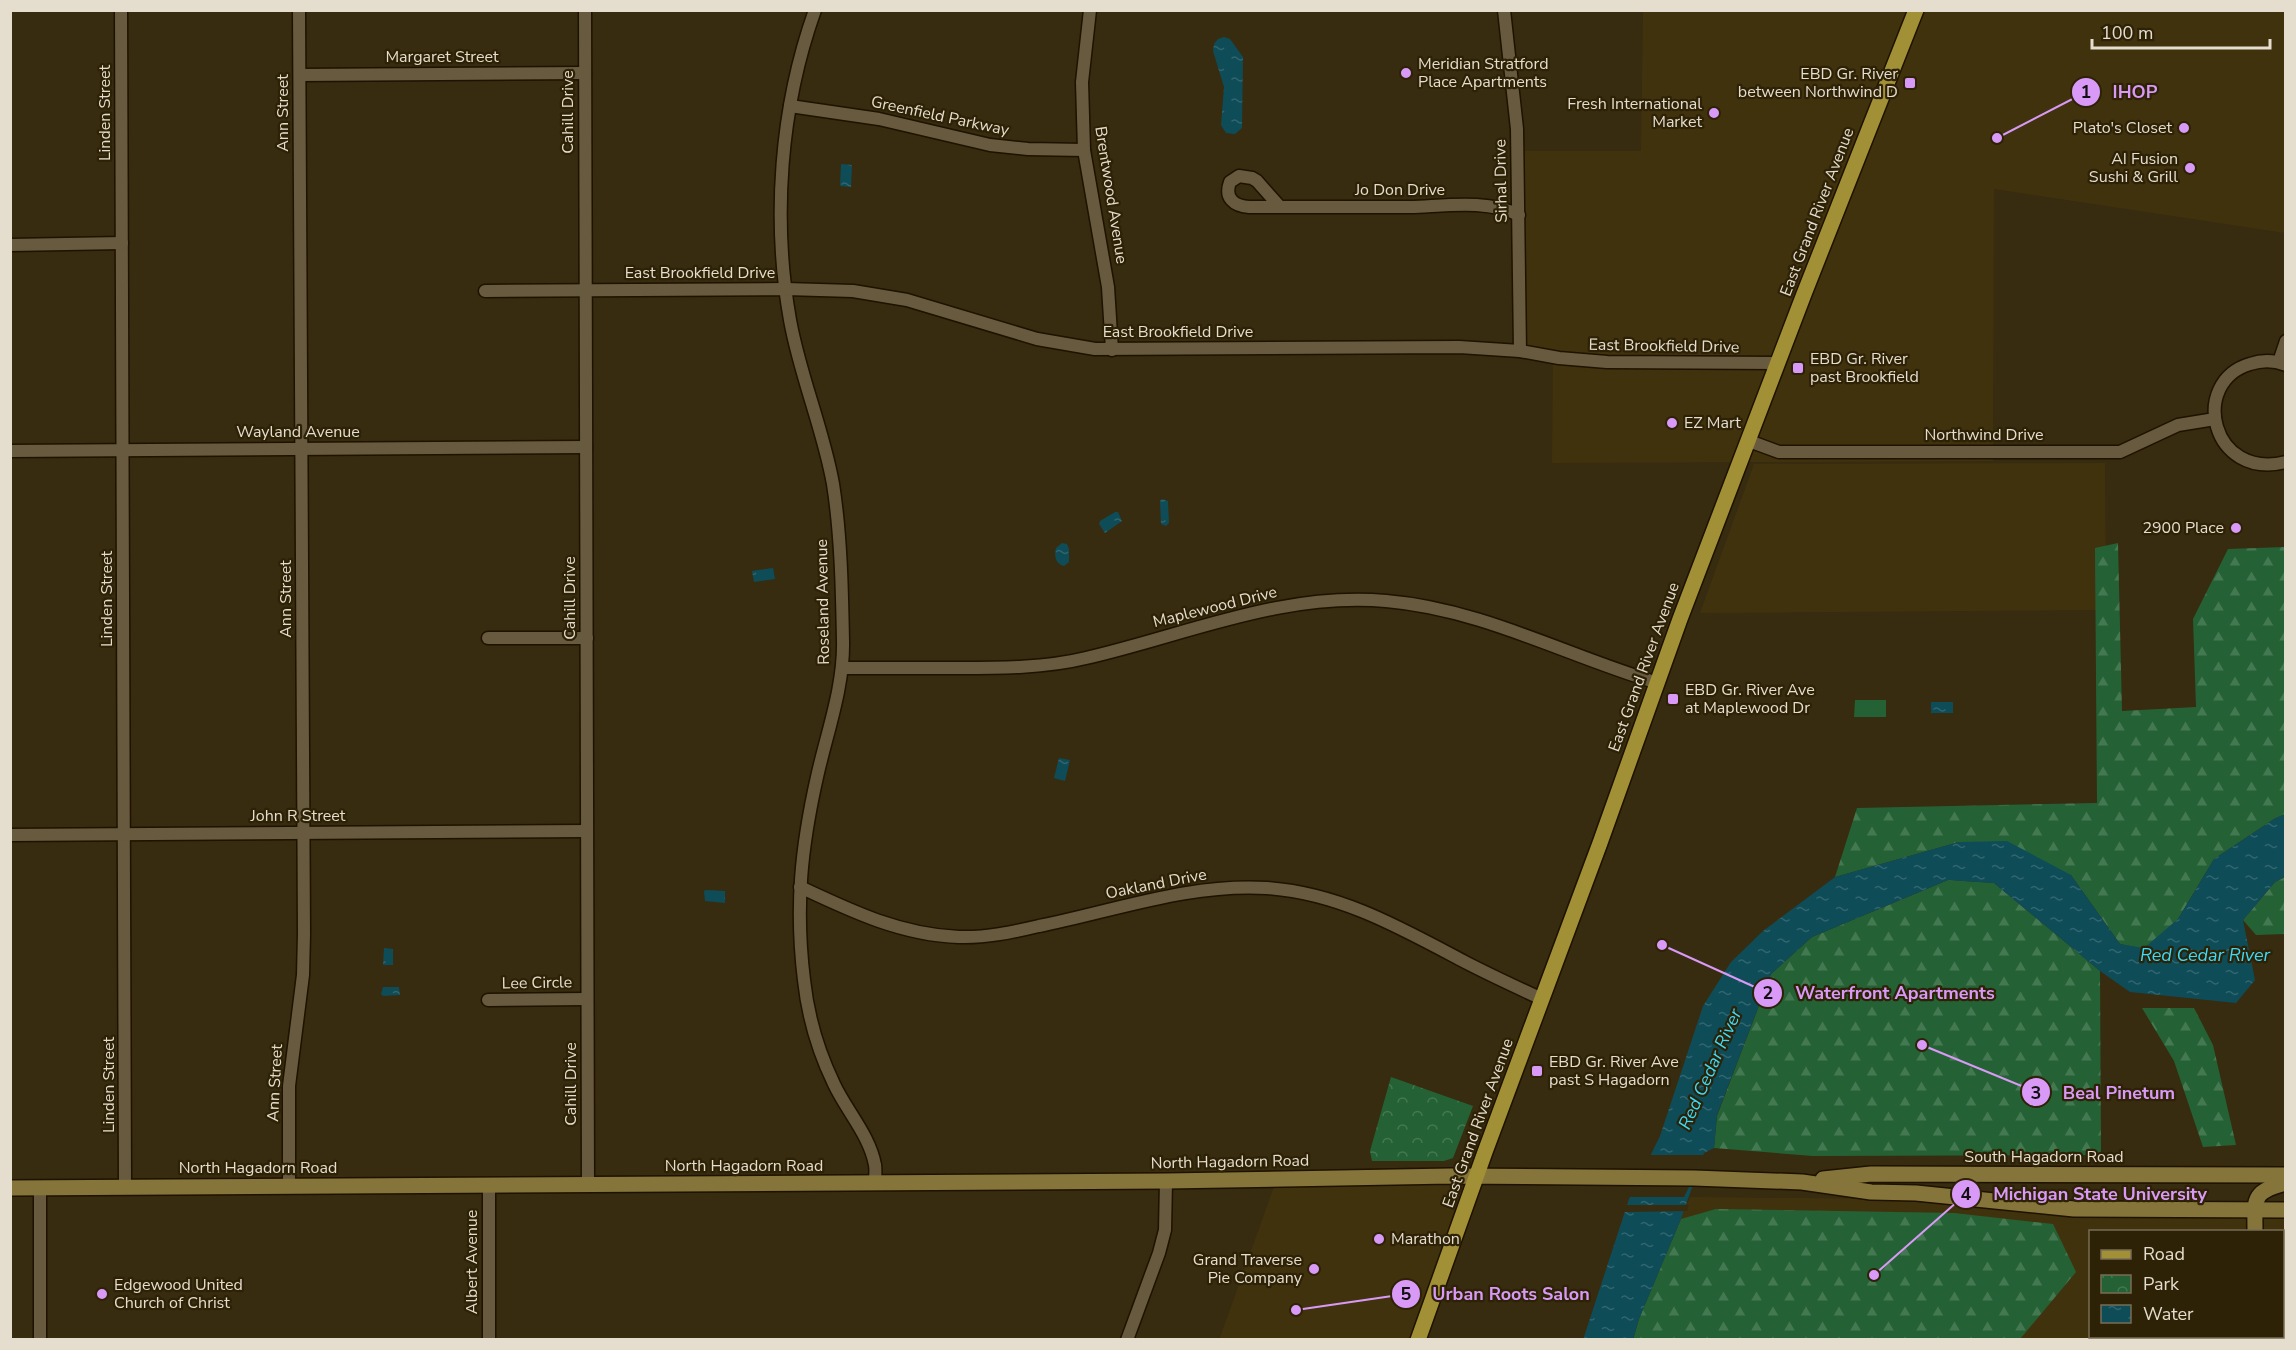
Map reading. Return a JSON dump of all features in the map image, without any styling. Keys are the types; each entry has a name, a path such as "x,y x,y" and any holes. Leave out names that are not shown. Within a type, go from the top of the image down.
{"main road":[{"name":"East Grand River Avenue","path":"1418,1340 1680,619 1916,10"}],"street":[{"name":"Linden Street","path":"121,10 125,1187"},
{"name":"Ann Street","path":"289,1186 289,1086 303,975 300,10"},
{"name":"Cahill Drive","path":"585,10 588,1185"},
{"name":"Roseland Avenue","path":"814,10 797,70 790,106 783,159 781,224 790,321 833,484 844,644 842,668 807,820 801,864 799,918 803,978 814,1034 835,1087 867,1144 875,1164 875,1183"},
{"name":"Brentwood Avenue","path":"1090,10 1082,82 1084,150 1108,287 1112,350"},
{"name":"Sirhal Drive","path":"1504,10 1517,129 1520,351"},
{"name":"Margaret Street","path":"300,75 585,73"},
{"name":"Greenfield Parkway","path":"790,106 879,119 990,145 1028,149 1084,150"},
{"name":"Jo Don Drive","path":"1280,207 1478,205 1507,209 1519,215"},
{"path":"10,245 122,243"},
{"name":"East Brookfield Drive","path":"485,291 786,289 844,291 890,296 1036,339 1112,350 1459,347 1520,351 1559,358 1607,362 1778,363"},
{"path":"2286,341 2282,363 2261,361 2243,366 2229,377 2219,392 2214,410 2216,428 2224,444 2237,457 2252,464 2269,466 2286,462"},
{"name":"Northwind Drive","path":"1749,441 1779,452 2120,452 2178,425 2215,419"},
{"name":"Wayland Avenue","path":"10,451 585,447"},
{"name":"Maplewood Drive","path":"842,668 1003,668 1051,664 1085,658 1257,610 1300,604 1384,600 1427,606 1472,617 1658,683"},
{"path":"488,638 587,638"},
{"name":"John R Street","path":"10,835 586,831"},
{"name":"Oakland Drive","path":"800,887 885,925 916,933 960,937 1001,934 1189,892 1239,888 1293,891 1332,899 1384,919 1542,999"},
{"name":"Lee Circle","path":"488,1000 587,999"},
{"name":"South Hagadorn Road","path":"1802,1182 1871,1174 2286,1175"},
{"name":"North Hagadorn Road","path":"10,1188 1166,1181 1477,1176"},
{"name":"South Hagadorn Road","path":"1477,1176 1694,1178 1802,1182 1871,1192 1916,1193 2074,1209 2286,1210"},
{"path":"1127,1340 1159,1253 1165,1230 1166,1181"},
{"path":"2255,1230 2257,1199 2263,1191 2286,1183"},
{"name":"Albert Avenue","path":"489,1185 489,1340"},
{"path":"40,1188 40,1340"}],"shaded area":[{"path":"1643,11 2285,11 2285,233 1994,189 1993,461 1552,463 1553,350 1525,345 1525,151 1641,151"},
{"path":"2105,463 2106,610 1700,613 1754,464"},
{"path":"1475,1178 1416,1339 1219,1340 1276,1181"},
{"path":"1690,1197 1894,1199 2285,1217 2285,1339 1633,1340 1639,1319"}],"green space":[{"path":"2118,543 2122,711 2196,707 2193,619 2228,549 2285,547 2285,814 2214,859 2178,919 2145,949 2120,944 2071,875 1959,842 1835,877 1857,808 2097,803 2095,548"},
{"path":"1855,700 1886,700 1886,717 1854,717"},
{"path":"2285,877 2285,934 2256,935 2243,920 2275,882"},
{"path":"1948,880 1994,883 2100,971 2101,1155 1813,1156 1714,1148 1717,1116 1771,974 1812,937"},
{"path":"2142,1008 2194,1008 2213,1045 2236,1145 2203,1147 2174,1061"},
{"path":"1391,1077 1473,1106 1453,1158 1444,1161 1372,1161 1370,1151"},
{"path":"1716,1209 1954,1213 2053,1224 2076,1272 2020,1339 1633,1340 1639,1319 1681,1219"}],"water":[{"path":"1224,37 1230,39 1243,57 1242,128 1235,134 1226,133 1221,125 1224,87 1213,51 1214,44 1218,39"},
{"path":"841,164 852,165 851,187 840,186"},
{"path":"1162,499 1168,501 1169,523 1166,526 1161,524 1160,501"},
{"path":"1118,512 1122,521 1105,533 1099,524 1100,521"},
{"path":"1062,543 1067,544 1069,549 1069,562 1064,566 1057,561 1055,556 1056,548"},
{"path":"773,568 775,579 754,582 752,571"},
{"path":"1931,702 1953,702 1953,713 1931,713"},
{"path":"1059,758 1070,760 1065,781 1054,778"},
{"name":"Red Cedar River","path":"2285,814 2285,877 2275,882 2243,920 2255,980 2236,1003 2130,992 2100,971 1994,883 1948,880 1812,937 1771,974 1717,1115 1714,1148 1704,1153 1681,1219 1639,1319 1633,1339 1583,1340 1629,1199 1660,1136 1703,1006 1731,962 1763,931 1835,877 1959,842 2007,841 2071,875 2120,944 2144,948 2178,919 2214,859"},
{"path":"704,891 725,891 725,903 705,901"},
{"path":"384,948 393,949 393,965 383,965"},
{"path":"383,987 399,987 400,995 383,996 381,994"}],"pier":[{"path":"1647,1155 1705,1155 1684,1197 1626,1197"},
{"path":"1623,1205 1689,1205 1687,1211 1622,1212"}],"place":[{"name":"Meridian Stratford Place Apartments","path":"1406,73"},
{"name":"EBD Gr. River between Northwind D","path":"1910,83"},
{"name":"Fresh International Market","path":"1714,113"},
{"name":"Plato's Closet","path":"2184,128"},
{"name":"IHOP","path":"1997,138"},
{"name":"AI Fusion Sushi & Grill","path":"2190,168"},
{"name":"EBD Gr. River past Brookfield","path":"1798,368"},
{"name":"EZ Mart","path":"1672,423"},
{"name":"2900 Place","path":"2236,528"},
{"name":"EBD Gr. River Ave at Maplewood Dr","path":"1673,699"},
{"name":"Waterfront Apartments","path":"1662,945"},
{"name":"Beal Pinetum","path":"1922,1045"},
{"name":"EBD Gr. River Ave past S Hagadorn","path":"1537,1071"},
{"name":"Marathon","path":"1379,1239"},
{"name":"Grand Traverse Pie Company","path":"1314,1269"},
{"name":"Michigan State University","path":"1874,1275"},
{"name":"Edgewood United Church of Christ","path":"102,1294"},
{"name":"Urban Roots Salon","path":"1296,1310"}]}
